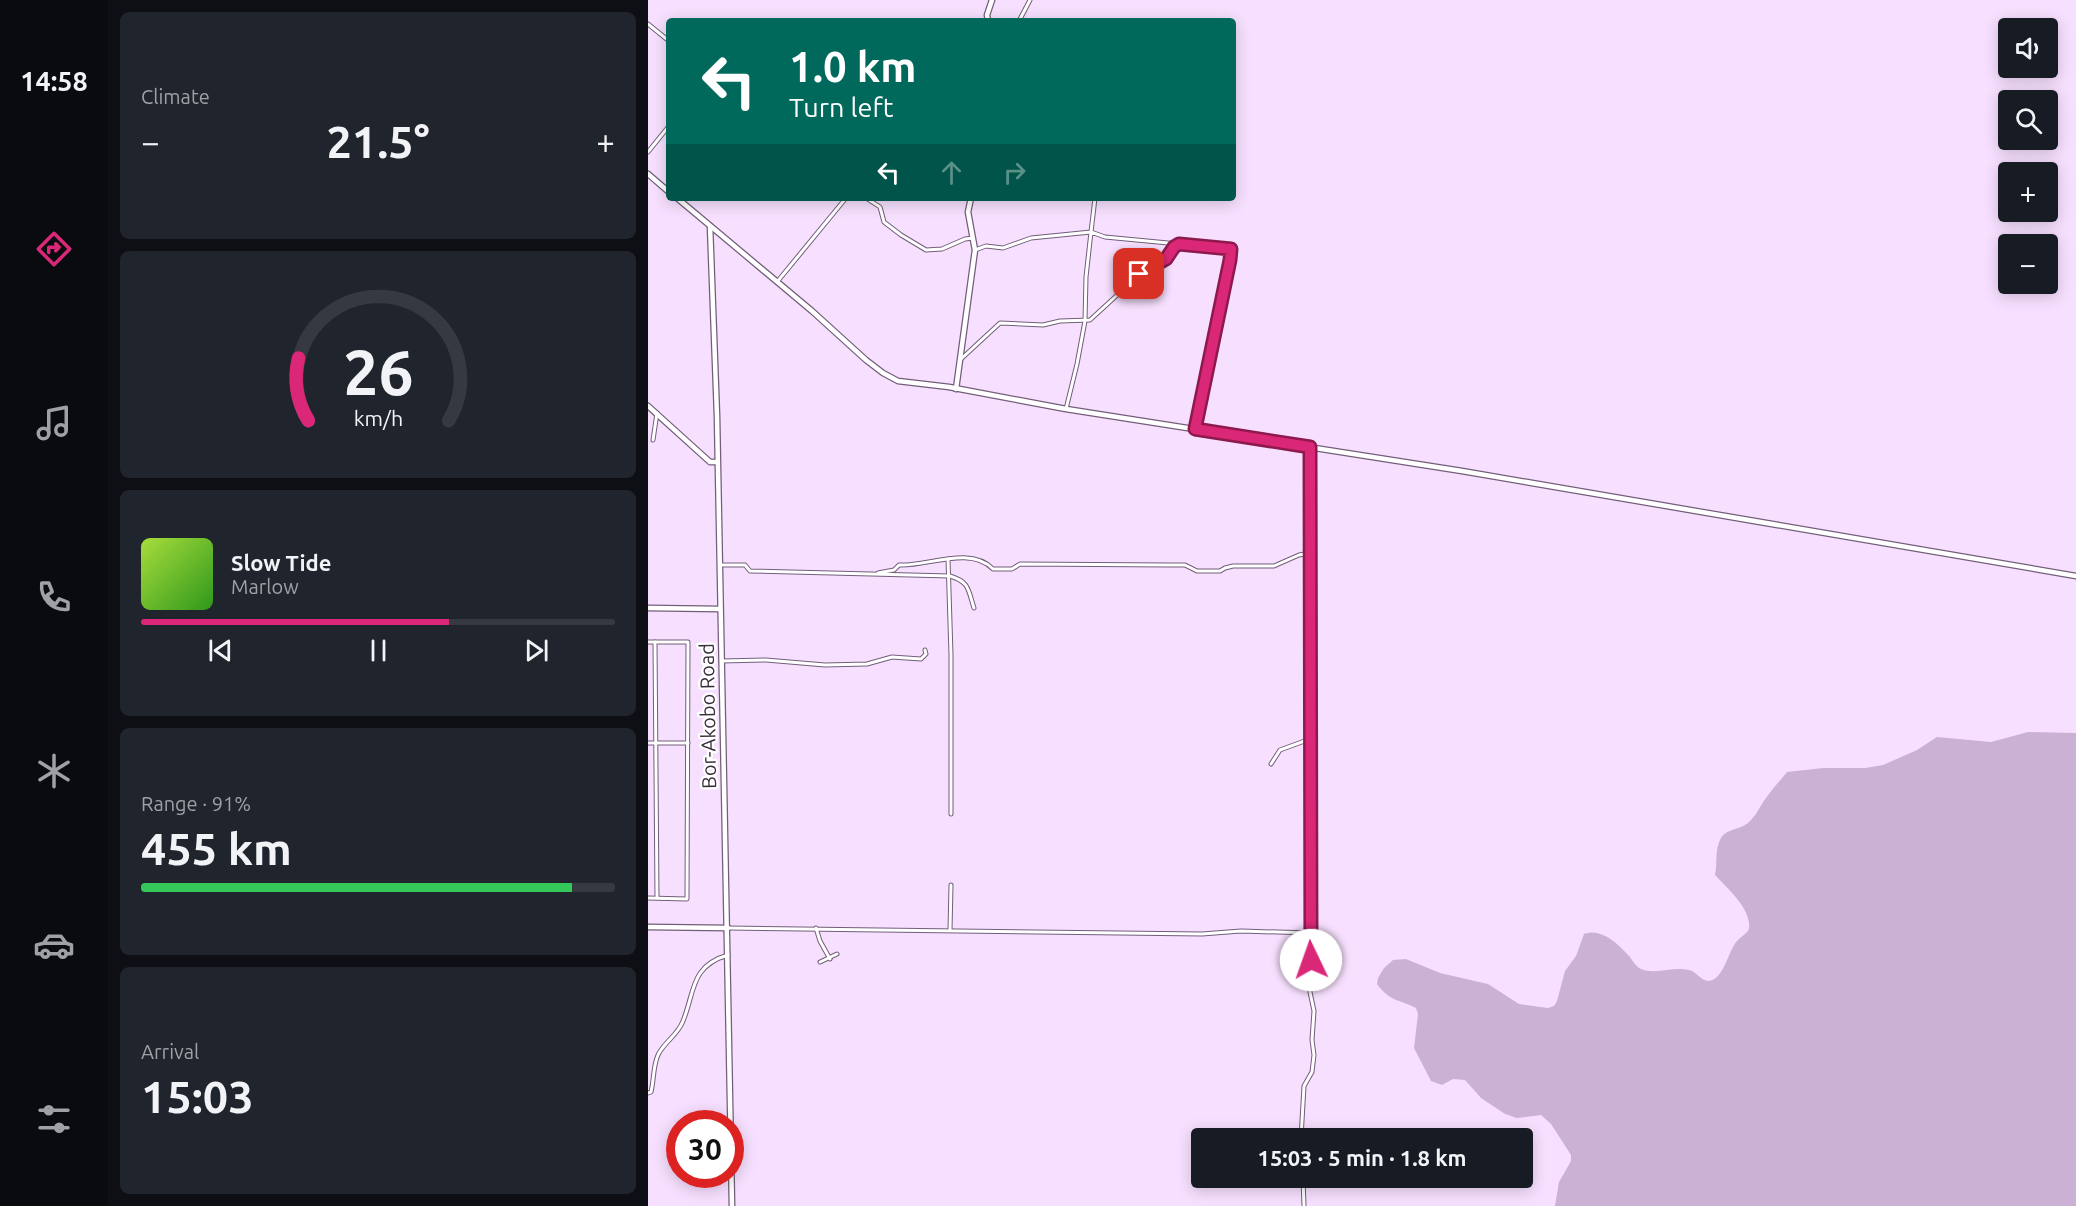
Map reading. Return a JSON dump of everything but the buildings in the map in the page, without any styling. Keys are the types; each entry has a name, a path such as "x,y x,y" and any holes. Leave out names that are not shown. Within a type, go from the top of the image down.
{"street":[{"path":"988,18 992,0"},
{"path":"1021,18 1030,0"},
{"path":"648,24 666,39"},
{"path":"648,152 666,130"},
{"path":"648,174 666,189"},
{"path":"681,201 883,373 906,383 956,389 1066,409 1833,533 2076,576"},
{"path":"777,282 844,201"},
{"path":"871,201 880,207 884,222 926,250 942,249 965,238 973,238"},
{"path":"956,389 975,250 968,213 970,201"},
{"path":"1066,409 1085,321 1086,277 1095,201"},
{"name":"Bor-Akobo Road","path":"710,226 716,371 732,1206"},
{"path":"975,250 986,246 1003,248 1031,238 1091,232 1105,237 1231,249 1195,429"},
{"path":"960,360 1000,323 1043,325 1060,321 1090,320 1139,274 1166,259 1174,247 1179,244"},
{"path":"648,406 710,462 717,462"},
{"path":"653,441 657,413"},
{"path":"1302,1128 1304,1086 1312,1072 1314,1054 1312,1040 1314,1011 1310,992 1312,941 1310,933 1310,447"},
{"path":"878,573 894,570 899,565 961,557 988,564 993,568 1012,569 1020,564 1185,565 1197,571 1220,572 1233,566 1275,566 1299,555 1310,553"},
{"path":"948,559 951,814"},
{"path":"720,565 745,565 750,571 769,573 878,573 950,576 967,585 974,608"},
{"path":"648,608 720,609"},
{"path":"648,642 688,642 687,899 648,898"},
{"path":"655,642 657,898"},
{"path":"721,661 766,660 825,665 867,664 892,657 921,659 926,654 925,650"},
{"path":"1271,764 1280,750 1289,749 1310,739"},
{"path":"648,743 688,743"},
{"path":"950,930 951,885"},
{"path":"648,927 1202,934 1241,931 1310,933"},
{"path":"816,928 820,941 830,958"},
{"path":"820,962 837,954"},
{"path":"648,1093 651,1092 654,1081 658,1055 683,1021 694,983 702,969 728,956"},
{"path":"1303,1188 1304,1206"}],"shaded area":[{"path":"2028,732 2076,733 2076,1206 1555,1206 1559,1182 1571,1161 1571,1155 1551,1124 1541,1115 1517,1118 1505,1114 1481,1098 1465,1080 1453,1079 1442,1085 1431,1081 1414,1048 1418,1014 1416,1008 1390,997 1377,984 1384,968 1393,960 1406,959 1440,973 1488,984 1519,1004 1548,1008 1554,1006 1557,1001 1565,971 1576,956 1584,934 1591,932 1610,938 1638,967 1645,970 1683,969 1692,971 1709,981 1722,970 1737,941 1747,932 1749,926 1741,903 1715,875 1719,843 1727,832 1746,825 1751,820 1787,772 1883,765 1917,750 1937,737 1991,742"}],"route":[{"path":"1139,274 1166,259 1174,247 1179,244 1231,249 1195,429 1310,447 1311,960"}]}
